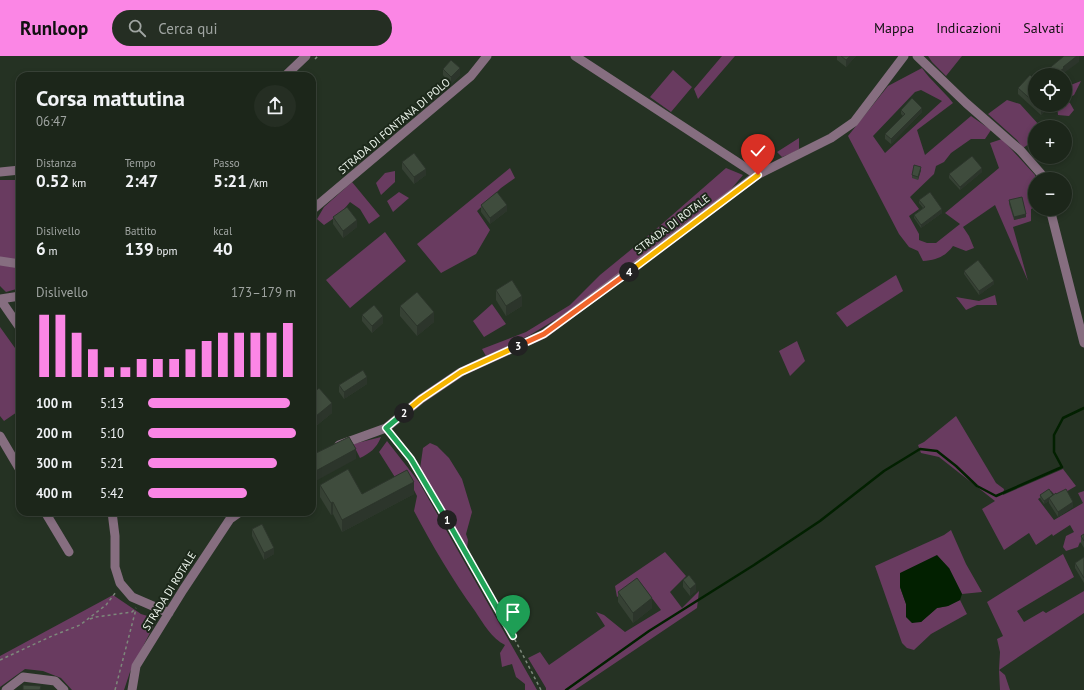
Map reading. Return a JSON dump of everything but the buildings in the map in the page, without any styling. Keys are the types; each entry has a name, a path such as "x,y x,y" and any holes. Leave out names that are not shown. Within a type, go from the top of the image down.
{"street":[{"path":"289,72 306,56"},
{"name":"STRADA DI FONTANA DI POLO","path":"316,207 472,76 487,56"},
{"path":"575,56 758,175 831,138 854,122 904,56"},
{"path":"917,56 966,103 1022,151 1040,172"},
{"path":"0,165 16,169"},
{"path":"0,172 16,170"},
{"name":"STRADA DI ROTALE","path":"331,449 343,443 386,428 421,399 461,372 544,334 758,175"},
{"path":"1052,216 1084,343"},
{"path":"0,261 16,263"},
{"path":"16,297 0,299 16,322"},
{"path":"0,436 16,463"},
{"path":"47,516 69,552"},
{"path":"112,516 115,536 115,566 120,583 132,597 169,613"},
{"name":"STRADA DI ROTALE","path":"132,690 136,666 230,519 234,516"},
{"path":"6,690 23,677 55,681 64,690"}],"path":[{"path":"386,428 411,459 513,636 541,690"},
{"path":"88,620 106,605 116,592 120,583"},
{"path":"0,660 80,625 88,620 96,617 132,612 137,608 115,690"}],"shaded area":[{"path":"722,56 735,56 698,99 694,89"},
{"path":"928,56 962,56 946,76"},
{"path":"922,68 953,103 917,130 925,155 971,116 991,130 985,139 971,139 951,153 944,162 936,166 934,174 910,197 919,209 909,216 919,234 919,240 927,243 936,243 960,224 945,213 999,168 990,143 1002,139 1032,172 1028,172 1028,216 1031,216 1031,221 1013,227 1028,281 995,205 963,227 974,248 966,251 953,246 947,253 940,257 923,261 918,251 909,247 899,234 848,136 888,86","holes":["921,90 942,101 885,153 873,136 915,92"]},
{"path":"673,70 692,87 671,112 650,97"},
{"path":"1081,81 1074,95 1072,96 1072,84"},
{"path":"1007,100 1020,104 1035,120 1028,120 1028,145 1023,148 1017,140 988,114"},
{"path":"1072,106 1074,110 1069,116 1058,115 1058,112 1072,112"},
{"path":"799,138 799,149 782,157 777,152"},
{"path":"510,168 515,178 501,188 477,211 490,230 476,254 441,273 417,244"},
{"path":"726,168 743,175 727,194 682,225 573,309 530,335 486,356 482,349 526,332 570,305 600,275 655,230"},
{"path":"395,171 395,182 381,195 376,183 385,173"},
{"path":"0,180 16,180 16,289 6,292 0,286"},
{"path":"352,182 380,216 369,224 360,209 350,202 340,214 324,225 317,219 324,207"},
{"path":"399,192 409,198 393,212 387,201"},
{"path":"385,232 406,261 350,308 326,280"},
{"path":"896,275 903,291 847,327 836,313"},
{"path":"995,295 997,305 977,305 966,310 956,297 979,301"},
{"path":"492,304 506,324 484,337 473,321"},
{"path":"0,327 16,349 16,413 4,421 0,416"},
{"path":"797,341 805,361 790,376 779,351"},
{"path":"956,416 996,483 1004,489 1003,495 1063,469 1076,486 1057,497 1051,491 1038,499 1054,520 1083,503 1078,493 1084,491 1084,541 1081,543 1080,542 1078,547 1066,551 1063,547 1066,536 1074,532 1070,525 1053,536 1052,534 1036,545 1029,533 1004,550 982,509 995,501 939,457 921,453 918,445 924,442"},
{"path":"381,437 377,445 372,450 360,458 353,444"},
{"path":"387,441 419,482 537,690 525,690 525,684 516,677 512,664 502,667 500,653 505,645 492,635 458,587 435,549 414,511 417,496 408,478 398,482 379,452"},
{"path":"430,443 437,446 449,458 462,479 472,512 466,534 468,540 467,549 457,535 420,469 423,448"},
{"path":"951,530 966,564 982,592 962,594 949,568 900,587 906,604 906,617 921,622 937,608 948,606 960,600 967,614 931,634 914,650 907,648 902,643 875,566 944,535"},
{"path":"665,552 686,576 670,592 682,608 699,591 697,608 575,690 546,690 528,658 540,652 549,665 605,626 596,612 604,615 625,632 661,610 639,581 617,597 615,586"},
{"path":"1063,554 1074,577 1017,611 1024,622 1043,611 1046,613 1084,591 1084,613 999,670 1000,652 997,639 1003,636 987,602"},
{"path":"937,555 949,568 962,594 960,600 948,606 937,608 921,622 912,623 906,617 906,604 900,587 900,573"},
{"path":"113,595 141,614 157,619 130,672 124,690 72,690 61,678 43,671 25,669 0,687 0,656"},
{"path":"999,670 1005,675 1010,690 1000,690"}],"waterway":[{"path":"566,690 649,631 754,565 820,521 884,471 920,449 937,451 956,466 977,486 996,496 1062,467 1054,452 1054,435 1063,418 1084,408"}],"route":[{"path":"513,636 439,505 411,459 386,428 421,399 461,372 544,334 758,175"}]}
